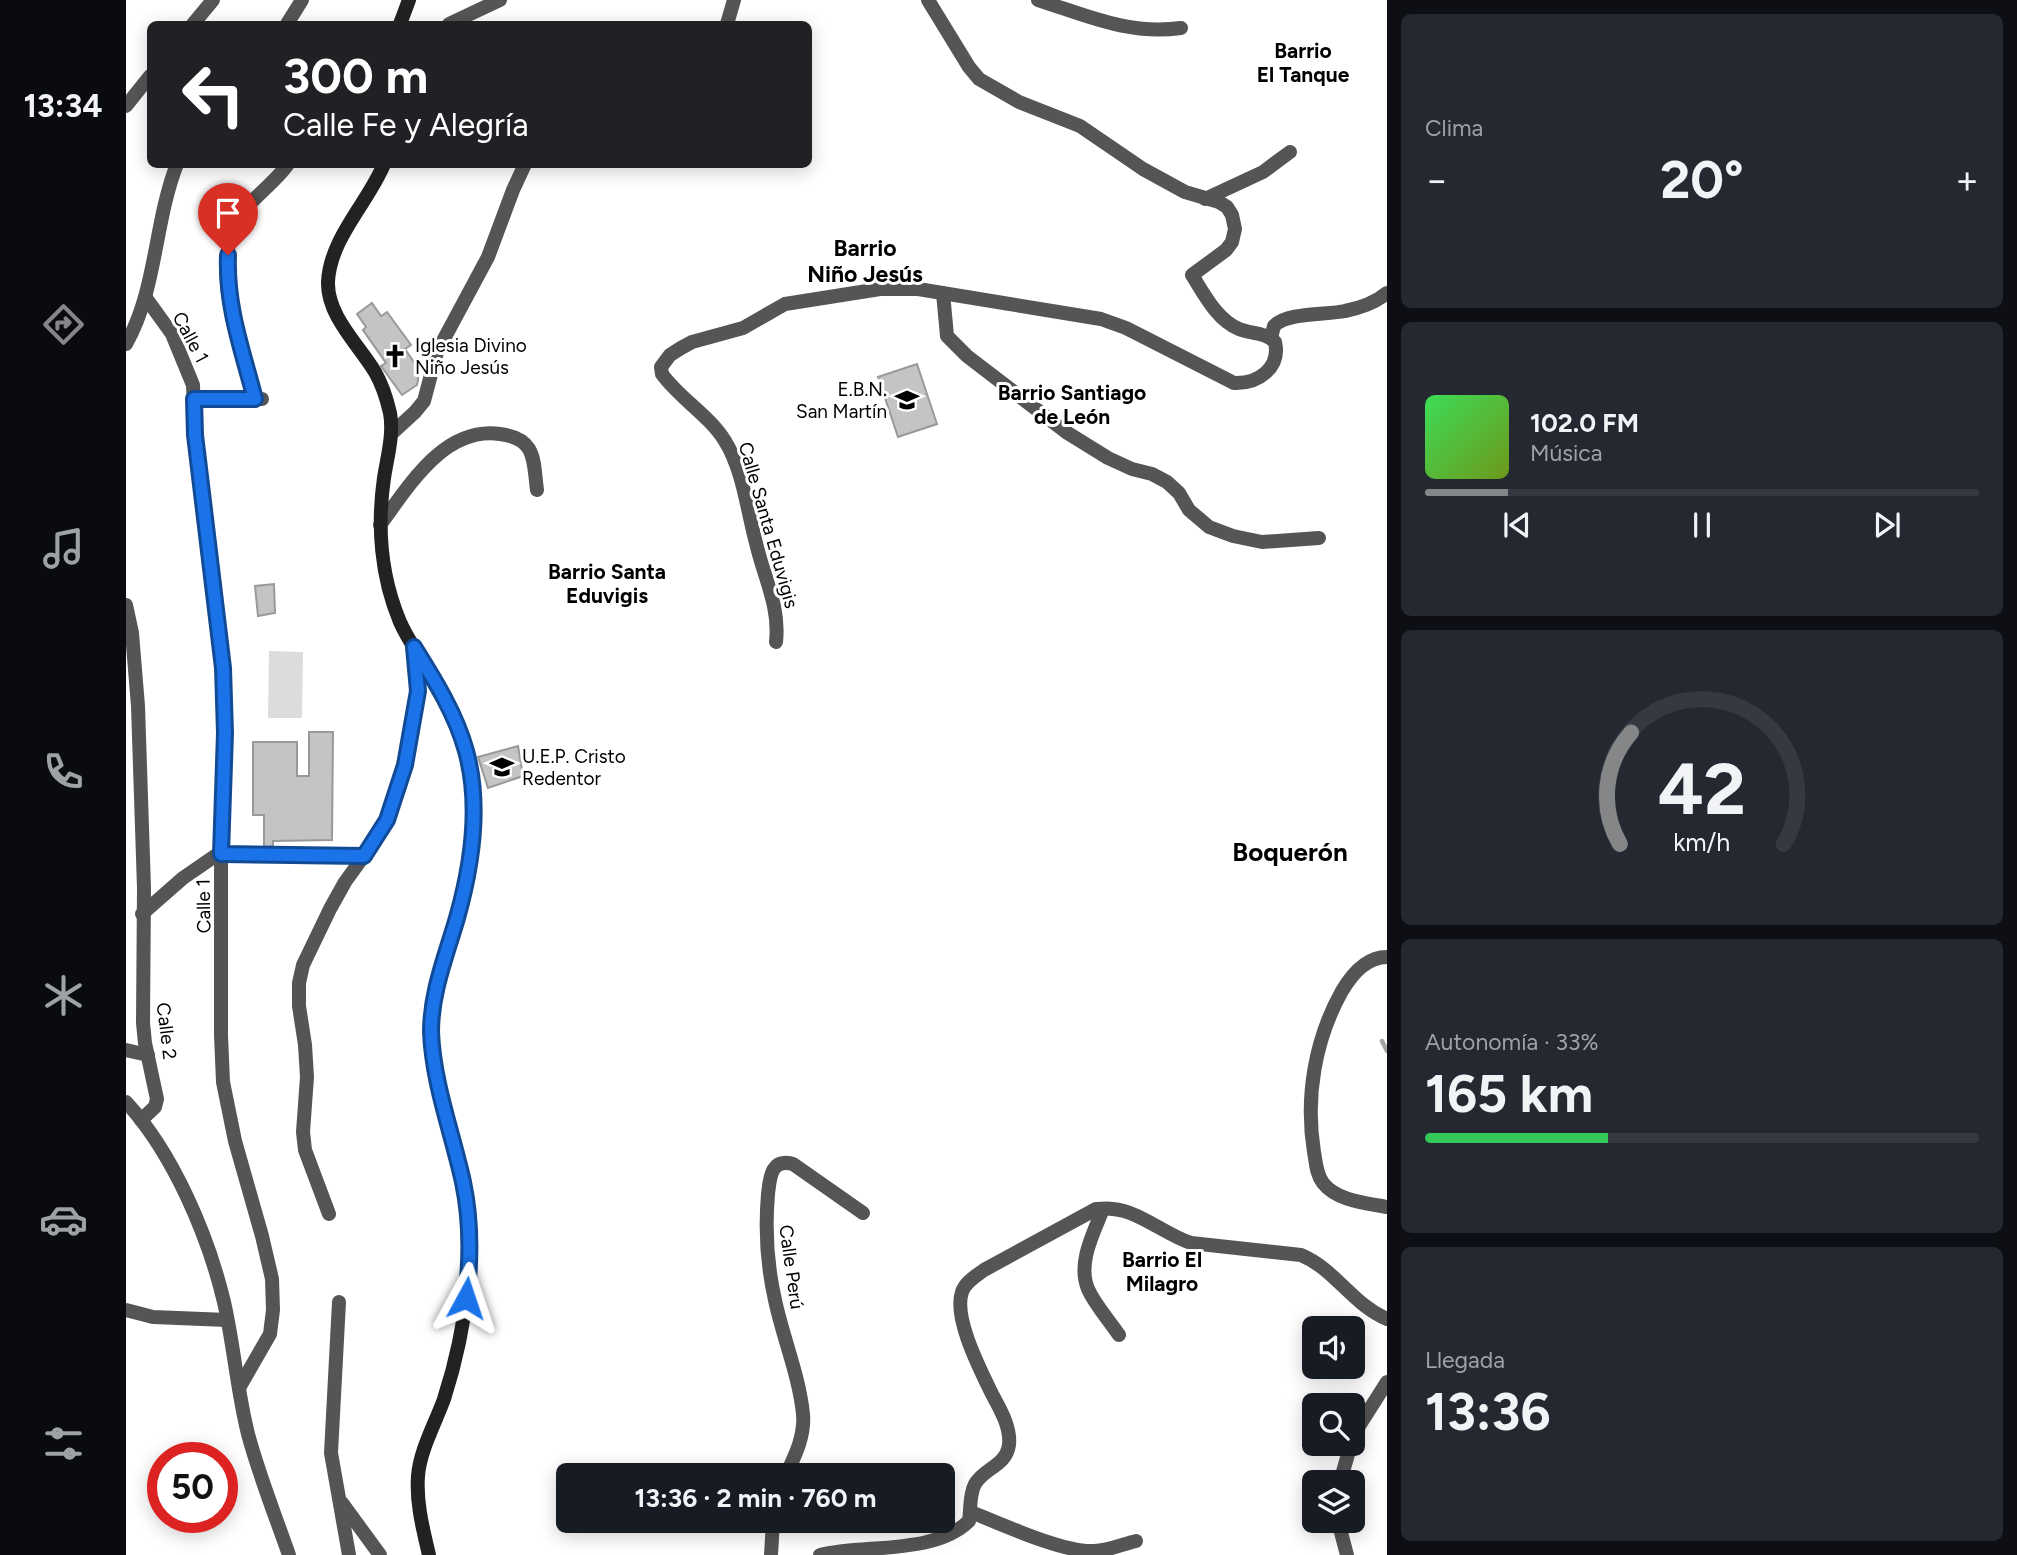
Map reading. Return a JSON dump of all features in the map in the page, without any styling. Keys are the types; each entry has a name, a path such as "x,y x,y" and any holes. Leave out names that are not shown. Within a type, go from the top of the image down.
{"main road":[{"path":"401,21 409,0"},
{"path":"382,168 376,184 341,239 328,279 329,296 333,307 377,375 391,416 391,434 381,500 383,562 400,622 448,705 466,751 473,790 473,826 467,873 453,932 442,962 432,1011 435,1065 463,1181 470,1241 467,1292 458,1350 418,1472 419,1514 429,1555"}],"street":[{"path":"196,21 213,0"},
{"path":"289,21 302,0"},
{"path":"455,21 500,0"},
{"path":"728,21 734,0"},
{"path":"928,0 979,79 1019,102 1080,126 1143,169 1185,192 1227,207 1235,229 1232,242 1226,250 1192,275 1212,306 1231,325 1270,338 1275,342 1277,352 1268,371 1258,379 1247,384 1234,383 1126,328 1101,319 943,293 947,336 960,350 1066,432 1108,458 1167,482 1179,493 1189,510 1209,527 1233,536 1262,542 1320,538"},
{"path":"1038,0 1113,24 1142,30 1181,28"},
{"path":"126,106 147,80"},
{"path":"1205,199 1263,172 1290,152"},
{"path":"126,344 138,322 145,298 156,237 176,168"},
{"path":"194,399 259,399 231,310 227,286 228,255 238,218 284,168"},
{"path":"391,434 424,401 437,352 488,257 523,168"},
{"name":"Calle Santa Eduvigis","path":"776,642 778,624 772,590 757,548 733,458 714,427 668,382 661,367 670,355 692,342 743,328 785,304 799,300 828,299 900,287 943,293"},
{"path":"1270,338 1274,326 1285,318 1345,312 1377,301 1387,293"},
{"name":"Calle 1","path":"145,298 172,334 193,385 195,435 223,668 223,1082 235,1141 262,1236 272,1290 270,1334 239,1388"},
{"path":"380,525 433,458 446,447 470,435 486,432 504,434 528,445 532,452 537,490"},
{"name":"Calle 2","path":"126,605 132,633 138,706 144,887 143,1023 158,1099 155,1107 141,1120"},
{"path":"329,1214 308,1163 304,1141 307,1077 299,984 303,965 330,909 387,820 405,765 418,691 414,647"},
{"path":"142,914 183,878 207,860 221,854 364,856"},
{"path":"1387,957 1368,962 1357,971 1331,1011 1320,1038 1312,1084 1311,1116 1315,1160 1322,1182 1339,1196 1387,1207"},
{"path":"126,1050 148,1055"},
{"path":"126,1102 141,1120 187,1198 214,1265 248,1433 289,1555"},
{"name":"Calle Perú","path":"791,1463 803,1434 803,1415 769,1264 766,1219 770,1173 776,1165 785,1162 793,1164 863,1213"},
{"path":"820,1555 911,1546 939,1540 964,1527 969,1521 975,1483 1006,1456 1010,1443 1007,1426 965,1330 961,1315 962,1291 968,1282 984,1270 1096,1209 1114,1209 1129,1214 1191,1243 1301,1255 1316,1262 1363,1305 1387,1319"},
{"path":"1103,1209 1089,1243 1085,1277 1089,1290 1119,1335"},
{"path":"338,1302 331,1453 349,1555"},
{"path":"126,1310 153,1317 227,1320"},
{"path":"1365,1416 1387,1381"},
{"path":"339,1500 380,1555"},
{"path":"971,1512 1085,1552 1136,1541"},
{"path":"771,1555 773,1533"},
{"path":"1341,1533 1347,1555"}],"shaded area":[{"path":"269,651 303,652 302,718 268,718"}],"building":[{"name":"Iglesia Divino Niño Jesús","path":"372,303 381,316 387,312 411,345 405,349 418,368 418,380 417,385 402,395 381,366 386,363 363,330 366,327 357,314"},
{"name":"E.B.N. San Martín","path":"917,364 937,424 898,437 878,377"},
{"path":"274,584 275,613 258,616 255,586"},
{"path":"309,732 333,732 332,840 273,841 273,846 264,847 264,815 253,815 253,742 297,742 297,776 309,776"},
{"name":"U.E.P. Cristo Redentor","path":"518,746 523,776 488,788 478,757"}],"waterway":[{"path":"1382,1041 1387,1051"}],"place":[{"name":"Iglesia Divino Niño Jesús","path":"395,356"},
{"name":"E.B.N. San Martín","path":"907,400"},
{"name":"U.E.P. Cristo Redentor","path":"502,767"}],"district":[{"name":"Barrio El Tanque","path":"1303,63"},
{"name":"Barrio Niño Jesús","path":"865,261"},
{"name":"Barrio Santiago de León","path":"1072,405"},
{"name":"Barrio Santa Eduvigis","path":"607,584"},
{"name":"Boquerón","path":"1290,852"},
{"name":"Barrio El Milagro","path":"1162,1272"}],"route":[{"path":"228,255 227,286 231,310 255,399 194,399 195,435 223,668 225,733 221,854 364,856 387,820 405,765 418,691 414,647 448,705 466,751 473,790 473,826 463,896 442,962 432,1011 431,1033 439,1087 468,1209 470,1241 466,1298"}]}
